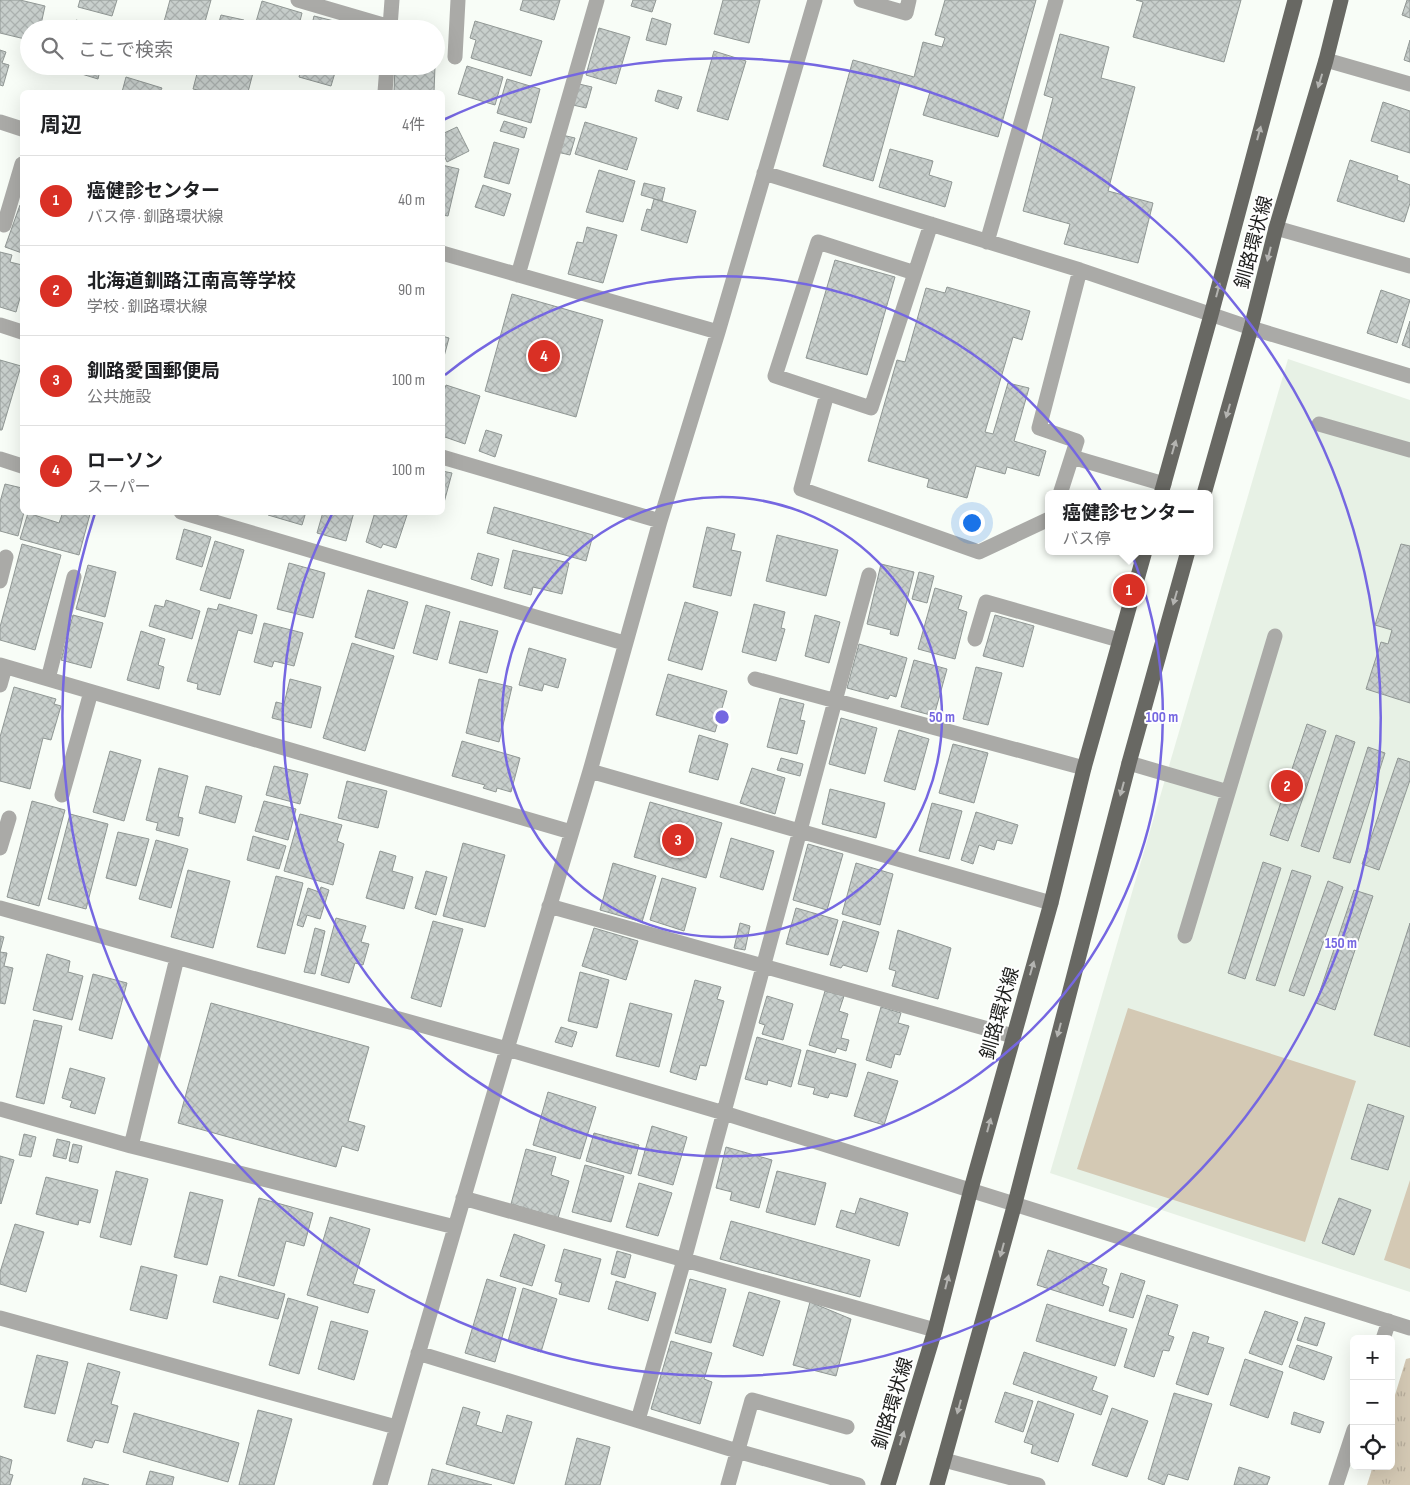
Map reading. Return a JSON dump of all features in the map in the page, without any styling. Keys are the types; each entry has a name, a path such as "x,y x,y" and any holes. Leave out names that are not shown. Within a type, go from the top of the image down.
{"main road":[{"name":"釧路環状線","path":"1162,489 1211,315 1295,0"},
{"name":"釧路環状線","path":"1205,490 1251,328 1276,228 1326,60 1341,0"},
{"name":"釧路環状線","path":"888,1485 935,1330 971,1190 1051,903 1084,768 1144,555"},
{"path":"937,1485 1015,1203 1129,763 1187,555"}],"street":[{"path":"298,0 364,20"},
{"path":"391,20 392,0"},
{"path":"454,57 458,0"},
{"path":"518,275 597,0"},
{"path":"380,1485 590,771 624,643 718,332 815,0"},
{"path":"861,0 906,13 909,0"},
{"path":"987,242 1056,0"},
{"path":"1326,60 1410,84"},
{"path":"385,90 386,75"},
{"path":"0,122 20,127"},
{"path":"4,225 20,171"},
{"path":"764,173 1080,270 1251,328 1410,376"},
{"path":"915,273 818,242 775,376 871,408 931,224"},
{"path":"1276,228 1410,266"},
{"path":"445,254 718,332"},
{"path":"1061,490 1077,441 1038,428 1080,270"},
{"path":"0,325 20,331"},
{"path":"827,394 800,489 979,552 1045,521"},
{"path":"1319,424 1410,450"},
{"path":"1072,457 1162,489"},
{"path":"445,458 660,521"},
{"path":"0,459 20,465"},
{"path":"191,515 624,643"},
{"path":"0,581 6,557"},
{"path":"638,1420 684,1260 869,575"},
{"path":"48,679 74,577"},
{"path":"974,638 986,602 1119,640"},
{"path":"1185,936 1275,636"},
{"path":"0,686 3,666 571,832"},
{"path":"755,679 1084,768"},
{"path":"62,796 91,692"},
{"path":"1129,763 1228,792"},
{"path":"590,771 1051,903"},
{"path":"0,848 9,818"},
{"path":"549,906 1013,1036"},
{"path":"0,908 507,1049 724,1113 1410,1328"},
{"path":"131,1146 177,958"},
{"path":"0,1109 131,1146 455,1227"},
{"path":"463,1198 935,1330"},
{"path":"0,1318 396,1428"},
{"path":"1384,1335 1389,1321"},
{"path":"418,1353 737,1451 858,1485"},
{"path":"728,1485 752,1400 847,1427"},
{"path":"1336,1485 1350,1442"},
{"path":"944,1460 1016,1482 1038,1485"}],"shaded area":[{"path":"1288,359 1410,400 1410,1292 1050,1173"}],"green space":[{"path":"1128,1008 1356,1081 1305,1242 1077,1169"},
{"path":"1410,1180 1410,1269 1384,1260"},
{"path":"1410,1358 1410,1485 1367,1485 1372,1470 1395,1470 1395,1395 1406,1359"}],"building":[{"path":"0,0 20,0 45,6 42,20 20,20 20,38 0,33"},
{"path":"80,0 117,0 112,16 78,7"},
{"path":"170,0 211,0 205,20 164,20"},
{"path":"523,0 560,0 554,20 520,10"},
{"path":"633,0 656,0 652,12 631,6"},
{"path":"723,0 760,0 749,43 714,34"},
{"path":"945,0 1036,0 998,137 923,115 930,92 900,83 873,181 823,166 853,60 914,77 923,42 942,47 945,38 935,35"},
{"path":"1136,0 1241,0 1224,62 1133,37 1143,2"},
{"path":"1407,0 1410,0 1410,18 1402,15"},
{"path":"262,1 302,13 300,20 257,20"},
{"path":"221,15 244,20 220,20"},
{"path":"314,16 330,20 313,20"},
{"path":"652,18 671,24 666,45 646,40"},
{"path":"475,21 542,41 531,76 471,58 476,40 470,38"},
{"path":"599,28 630,37 616,84 586,75"},
{"path":"1060,34 1109,47 1101,78 1135,87 1108,191 1153,203 1138,263 1064,244 1070,224 1023,211 1053,98 1044,95"},
{"path":"1410,40 1410,62 1404,60"},
{"path":"0,50 6,52 2,63 9,65 3,86 0,85"},
{"path":"714,51 746,61 728,120 697,111"},
{"path":"467,66 503,77 495,105 458,94"},
{"path":"85,75 99,75 98,79"},
{"path":"197,75 252,75 249,90 193,89"},
{"path":"300,75 334,75 331,86 299,77"},
{"path":"395,75 435,75 434,90 394,90"},
{"path":"126,77 162,88 161,90 123,90"},
{"path":"507,79 540,89 531,123 497,113"},
{"path":"579,84 592,87 586,108 573,105"},
{"path":"658,90 682,97 678,109 655,101"},
{"path":"1383,102 1410,111 1410,153 1371,141"},
{"path":"504,121 527,128 524,138 500,131"},
{"path":"585,122 637,138 627,170 575,154"},
{"path":"457,127 469,151 447,162 445,158 445,133"},
{"path":"562,135 575,138 570,155 557,152"},
{"path":"494,142 519,149 509,184 484,177"},
{"path":"890,149 933,161 929,175 952,182 945,207 879,187"},
{"path":"1350,160 1398,176 1397,180 1410,185 1410,203 1404,222 1337,201"},
{"path":"445,166 459,169 448,216 445,216"},
{"path":"599,170 635,181 623,222 586,212"},
{"path":"644,183 665,188 662,201 641,195"},
{"path":"483,185 511,194 504,216 475,207"},
{"path":"654,199 696,211 687,243 641,230 647,209 651,210"},
{"path":"20,205 20,252 5,247"},
{"path":"587,227 617,235 603,283 568,274 577,242 583,243"},
{"path":"0,252 12,255 10,262 20,264 20,298 16,312 0,307"},
{"path":"835,260 895,277 867,375 806,358"},
{"path":"947,287 1030,311 1022,340 1013,337 985,432 993,434 1008,383 1029,388 1014,441 1046,451 1039,476 1007,467 1005,474 976,466 967,498 927,487 929,479 868,461 897,360 905,362 926,288 945,293"},
{"path":"1381,290 1410,300 1397,343 1367,333"},
{"path":"512,294 603,320 576,417 485,391"},
{"path":"1410,321 1410,348 1402,345"},
{"path":"445,337 449,338 445,353"},
{"path":"0,360 20,366 20,369 2,430 0,430"},
{"path":"446,385 480,396 465,444 445,437"},
{"path":"486,430 502,435 495,457 479,451"},
{"path":"445,472 452,473 445,499"},
{"path":"5,484 20,488 20,515 23,515 18,536 0,531 0,502"},
{"path":"494,507 593,535 586,561 487,533"},
{"path":"27,515 34,515 59,523 62,515 90,515 79,555 20,539"},
{"path":"268,515 305,515 302,525"},
{"path":"322,515 353,515 346,541 317,533"},
{"path":"374,515 407,515 396,548 383,544 381,548 366,542"},
{"path":"707,527 735,534 731,550 741,552 731,596 693,587"},
{"path":"184,529 211,537 202,567 176,559"},
{"path":"777,535 838,550 826,596 766,581"},
{"path":"215,541 244,550 230,599 200,590"},
{"path":"22,544 61,555 35,650 0,640 0,627"},
{"path":"1401,544 1410,546 1410,703 1366,689 1381,642 1388,644 1392,630 1375,625"},
{"path":"513,550 569,563 562,594 533,587 531,595 504,588"},
{"path":"478,553 499,559 492,586 471,579"},
{"path":"289,563 325,573 313,618 277,609"},
{"path":"881,564 914,572 898,636 890,634 891,630 867,624"},
{"path":"88,565 116,572 105,617 76,609"},
{"path":"919,572 934,576 927,603 912,599"},
{"path":"935,588 962,596 958,609 967,612 955,659 918,649"},
{"path":"368,590 408,602 394,649 355,637"},
{"path":"166,600 200,611 192,639 149,626 155,605 164,607"},
{"path":"685,602 718,612 702,670 668,660"},
{"path":"219,604 257,615 252,634 238,630 220,695 197,689 198,684 187,681 208,608 217,610"},
{"path":"754,604 785,612 781,628 785,629 776,661 742,652"},
{"path":"426,605 450,612 437,660 413,653"},
{"path":"73,615 103,623 91,668 61,660"},
{"path":"815,615 840,622 829,663 805,656"},
{"path":"995,615 1034,626 1023,667 983,656"},
{"path":"460,621 498,631 487,673 449,663"},
{"path":"264,623 303,633 294,666 274,661 272,667 254,662"},
{"path":"141,631 165,639 158,665 164,667 159,689 127,680"},
{"path":"352,643 394,656 365,751 323,738"},
{"path":"859,644 907,658 896,697 890,695 888,699 847,688"},
{"path":"529,648 566,659 558,688 544,684 542,691 519,685"},
{"path":"914,660 947,669 934,716 901,707"},
{"path":"976,667 1002,673 988,725 963,719"},
{"path":"668,674 727,691 715,732 656,715"},
{"path":"290,679 321,687 311,728 272,718 276,702 284,704"},
{"path":"479,679 512,687 499,742 466,733"},
{"path":"14,687 56,699 54,704 61,706 51,740 43,738 30,789 0,781 0,737"},
{"path":"780,698 804,704 800,720 805,721 797,754 767,747"},
{"path":"841,718 877,728 865,774 829,764"},
{"path":"1307,724 1326,731 1288,841 1270,835"},
{"path":"899,730 929,739 915,790 884,781"},
{"path":"699,735 728,744 718,780 689,772"},
{"path":"1336,735 1355,742 1319,852 1301,846"},
{"path":"462,741 520,758 511,792 497,788 496,792 483,788 485,785 452,776"},
{"path":"953,744 988,753 974,803 939,793"},
{"path":"1368,747 1385,753 1350,863 1333,858"},
{"path":"110,751 141,760 124,821 93,812"},
{"path":"781,758 803,764 800,776 777,770"},
{"path":"1398,758 1410,762 1410,780 1379,870 1362,864"},
{"path":"274,766 308,774 300,804 266,795"},
{"path":"159,768 188,776 178,817 183,818 179,836 156,830 158,823 146,820"},
{"path":"752,768 785,778 775,814 740,803"},
{"path":"347,781 387,791 378,828 338,818"},
{"path":"206,786 242,796 235,823 199,813"},
{"path":"830,789 885,803 876,838 822,824"},
{"path":"32,801 65,810 39,906 7,897"},
{"path":"264,801 296,809 288,840 255,831"},
{"path":"650,802 722,823 706,878 634,857"},
{"path":"932,803 962,811 949,859 919,851"},
{"path":"976,812 1018,825 1012,844 997,840 994,850 979,845 973,864 961,860"},
{"path":"70,814 108,824 86,909 48,899"},
{"path":"300,814 342,825 337,841 344,844 333,885 284,871"},
{"path":"118,832 149,839 136,886 106,878"},
{"path":"253,836 286,846 279,869 247,860"},
{"path":"731,838 774,851 763,890 720,877"},
{"path":"156,840 188,849 171,908 139,899"},
{"path":"463,843 505,855 485,927 443,916"},
{"path":"808,844 843,854 827,910 793,900"},
{"path":"380,851 396,856 392,871 413,877 404,909 366,898"},
{"path":"1263,862 1281,868 1245,979 1228,973"},
{"path":"613,863 656,876 642,922 600,910"},
{"path":"856,863 893,874 880,925 842,914"},
{"path":"188,870 230,881 213,948 171,937"},
{"path":"1292,870 1311,876 1275,986 1256,980"},
{"path":"426,871 447,877 436,915 415,908"},
{"path":"276,876 303,883 285,954 257,947"},
{"path":"662,878 696,888 684,931 650,920"},
{"path":"1328,881 1343,887 1304,996 1289,991"},
{"path":"321,887 329,890 320,919 307,915 303,927 297,925 308,888 319,892"},
{"path":"1354,890 1373,896 1335,1010 1316,1003"},
{"path":"796,908 838,920 828,955 786,944"},
{"path":"336,918 366,926 361,942 369,944 363,965 355,963 349,983 321,975"},
{"path":"433,921 463,929 441,1007 411,998"},
{"path":"843,921 879,932 867,972 843,965 841,968 830,965"},
{"path":"740,923 750,926 745,950 734,948"},
{"path":"1410,923 1410,1047 1374,1035"},
{"path":"315,928 325,931 315,974 304,972"},
{"path":"594,928 638,941 626,980 582,966"},
{"path":"898,930 951,948 938,999 892,986 896,971 889,969"},
{"path":"0,936 4,937 0,952"},
{"path":"0,952 7,953 4,966 13,968 5,1004 0,1003"},
{"path":"47,954 70,961 68,972 83,976 72,1020 33,1010"},
{"path":"580,972 609,980 597,1028 568,1021"},
{"path":"93,974 127,983 112,1039 79,1030"},
{"path":"695,980 721,987 717,999 724,1001 706,1066 700,1065 696,1080 670,1072"},
{"path":"825,991 844,996 839,1011 848,1014 841,1038 849,1040 846,1051 837,1048 835,1053 809,1045"},
{"path":"767,996 793,1004 783,1040 762,1034 765,1025 759,1023"},
{"path":"211,1003 369,1047 348,1121 365,1126 358,1151 342,1146 336,1167 178,1123"},
{"path":"630,1003 672,1014 659,1067 616,1056"},
{"path":"881,1007 901,1013 898,1023 909,1026 900,1055 895,1054 891,1068 866,1060"},
{"path":"34,1020 62,1026 44,1104 16,1097"},
{"path":"561,1027 577,1032 572,1047 555,1042"},
{"path":"757,1037 801,1050 791,1087 768,1080 767,1085 745,1079"},
{"path":"807,1050 856,1064 847,1097 830,1093 828,1098 813,1094 815,1088 798,1084"},
{"path":"70,1068 105,1078 95,1114 70,1107 72,1101 62,1098"},
{"path":"868,1072 898,1081 884,1125 854,1116"},
{"path":"548,1092 596,1107 580,1159 533,1145"},
{"path":"1368,1104 1404,1116 1388,1170 1351,1159"},
{"path":"652,1126 687,1137 673,1185 638,1175"},
{"path":"594,1133 639,1145 631,1174 586,1161"},
{"path":"24,1134 36,1137 31,1157 19,1155"},
{"path":"57,1139 70,1142 66,1159 53,1156"},
{"path":"73,1144 82,1146 78,1163 69,1161"},
{"path":"726,1147 772,1160 759,1208 730,1200 732,1192 716,1188"},
{"path":"526,1149 556,1157 551,1175 569,1181 558,1218 511,1204"},
{"path":"0,1156 14,1160 1,1204 0,1203"},
{"path":"585,1165 624,1176 611,1222 572,1212"},
{"path":"116,1171 148,1179 131,1245 100,1237"},
{"path":"777,1171 826,1183 815,1225 766,1212"},
{"path":"46,1177 98,1190 90,1223 79,1220 78,1225 36,1214"},
{"path":"639,1183 672,1193 658,1236 626,1227"},
{"path":"190,1192 223,1200 207,1265 174,1257"},
{"path":"259,1198 313,1213 304,1246 286,1241 274,1286 238,1276"},
{"path":"860,1198 908,1213 899,1246 836,1227 841,1210 855,1214"},
{"path":"1339,1198 1371,1210 1354,1255 1322,1243"},
{"path":"330,1217 370,1229 353,1284 375,1290 368,1313 307,1295"},
{"path":"731,1221 870,1260 860,1297 720,1259"},
{"path":"15,1224 44,1232 26,1292 0,1284 0,1272"},
{"path":"514,1234 545,1245 532,1286 500,1276"},
{"path":"564,1249 601,1259 589,1302 559,1294 562,1283 555,1281"},
{"path":"1048,1250 1107,1269 1102,1284 1109,1287 1103,1306 1037,1285"},
{"path":"617,1251 631,1255 625,1278 611,1274"},
{"path":"141,1266 177,1275 167,1319 130,1310"},
{"path":"1121,1273 1145,1281 1133,1318 1109,1311"},
{"path":"220,1276 285,1294 278,1319 213,1302"},
{"path":"487,1279 516,1288 495,1362 465,1353"},
{"path":"690,1279 726,1289 711,1343 675,1333"},
{"path":"616,1281 656,1293 648,1321 608,1309"},
{"path":"523,1288 557,1299 541,1352 508,1341"},
{"path":"749,1292 780,1301 763,1356 733,1346"},
{"path":"1147,1295 1178,1305 1168,1335 1174,1337 1169,1351 1163,1350 1154,1377 1124,1367"},
{"path":"288,1298 318,1307 299,1374 269,1365"},
{"path":"810,1302 851,1319 836,1376 793,1365"},
{"path":"1047,1304 1127,1329 1115,1366 1036,1341"},
{"path":"1265,1311 1298,1322 1282,1365 1249,1353"},
{"path":"1305,1317 1325,1323 1317,1346 1297,1340"},
{"path":"331,1321 368,1331 354,1380 318,1369"},
{"path":"1193,1332 1209,1337 1207,1343 1224,1348 1208,1395 1176,1384"},
{"path":"671,1341 712,1353 704,1379 712,1382 700,1424 651,1409"},
{"path":"1297,1345 1332,1357 1324,1380 1289,1367"},
{"path":"1024,1352 1097,1377 1092,1390 1108,1396 1101,1415 1013,1384"},
{"path":"37,1355 68,1362 55,1414 24,1407"},
{"path":"1245,1359 1283,1372 1268,1418 1230,1405"},
{"path":"88,1363 120,1372 111,1404 118,1406 108,1443 95,1440 92,1448 67,1441"},
{"path":"1005,1392 1033,1401 1023,1432 995,1422"},
{"path":"1174,1393 1212,1404 1188,1480 1168,1474 1164,1485 1148,1479"},
{"path":"1038,1401 1074,1414 1058,1462 1031,1453 1033,1445 1024,1442"},
{"path":"463,1407 480,1412 476,1425 502,1433 507,1415 532,1422 514,1484 446,1464"},
{"path":"1112,1408 1148,1421 1127,1477 1092,1465"},
{"path":"258,1410 292,1419 274,1485 239,1485"},
{"path":"1294,1412 1324,1422 1320,1433 1291,1424"},
{"path":"134,1413 239,1443 228,1482 123,1452"},
{"path":"577,1438 610,1447 600,1485 565,1485"},
{"path":"0,1456 12,1460 9,1474 13,1475 10,1485 0,1485"},
{"path":"1239,1467 1270,1477 1267,1485 1234,1485"},
{"path":"432,1469 492,1485 428,1485"},
{"path":"150,1471 174,1477 172,1485 146,1485"},
{"path":"84,1478 109,1485 82,1485"}],"place":[{"name":"ローソン","path":"544,356"},
{"name":"癌健診センター","path":"1129,590"},
{"name":"北海道釧路江南高等学校","path":"1287,786"},
{"name":"釧路愛国郵便局","path":"678,840"}]}
